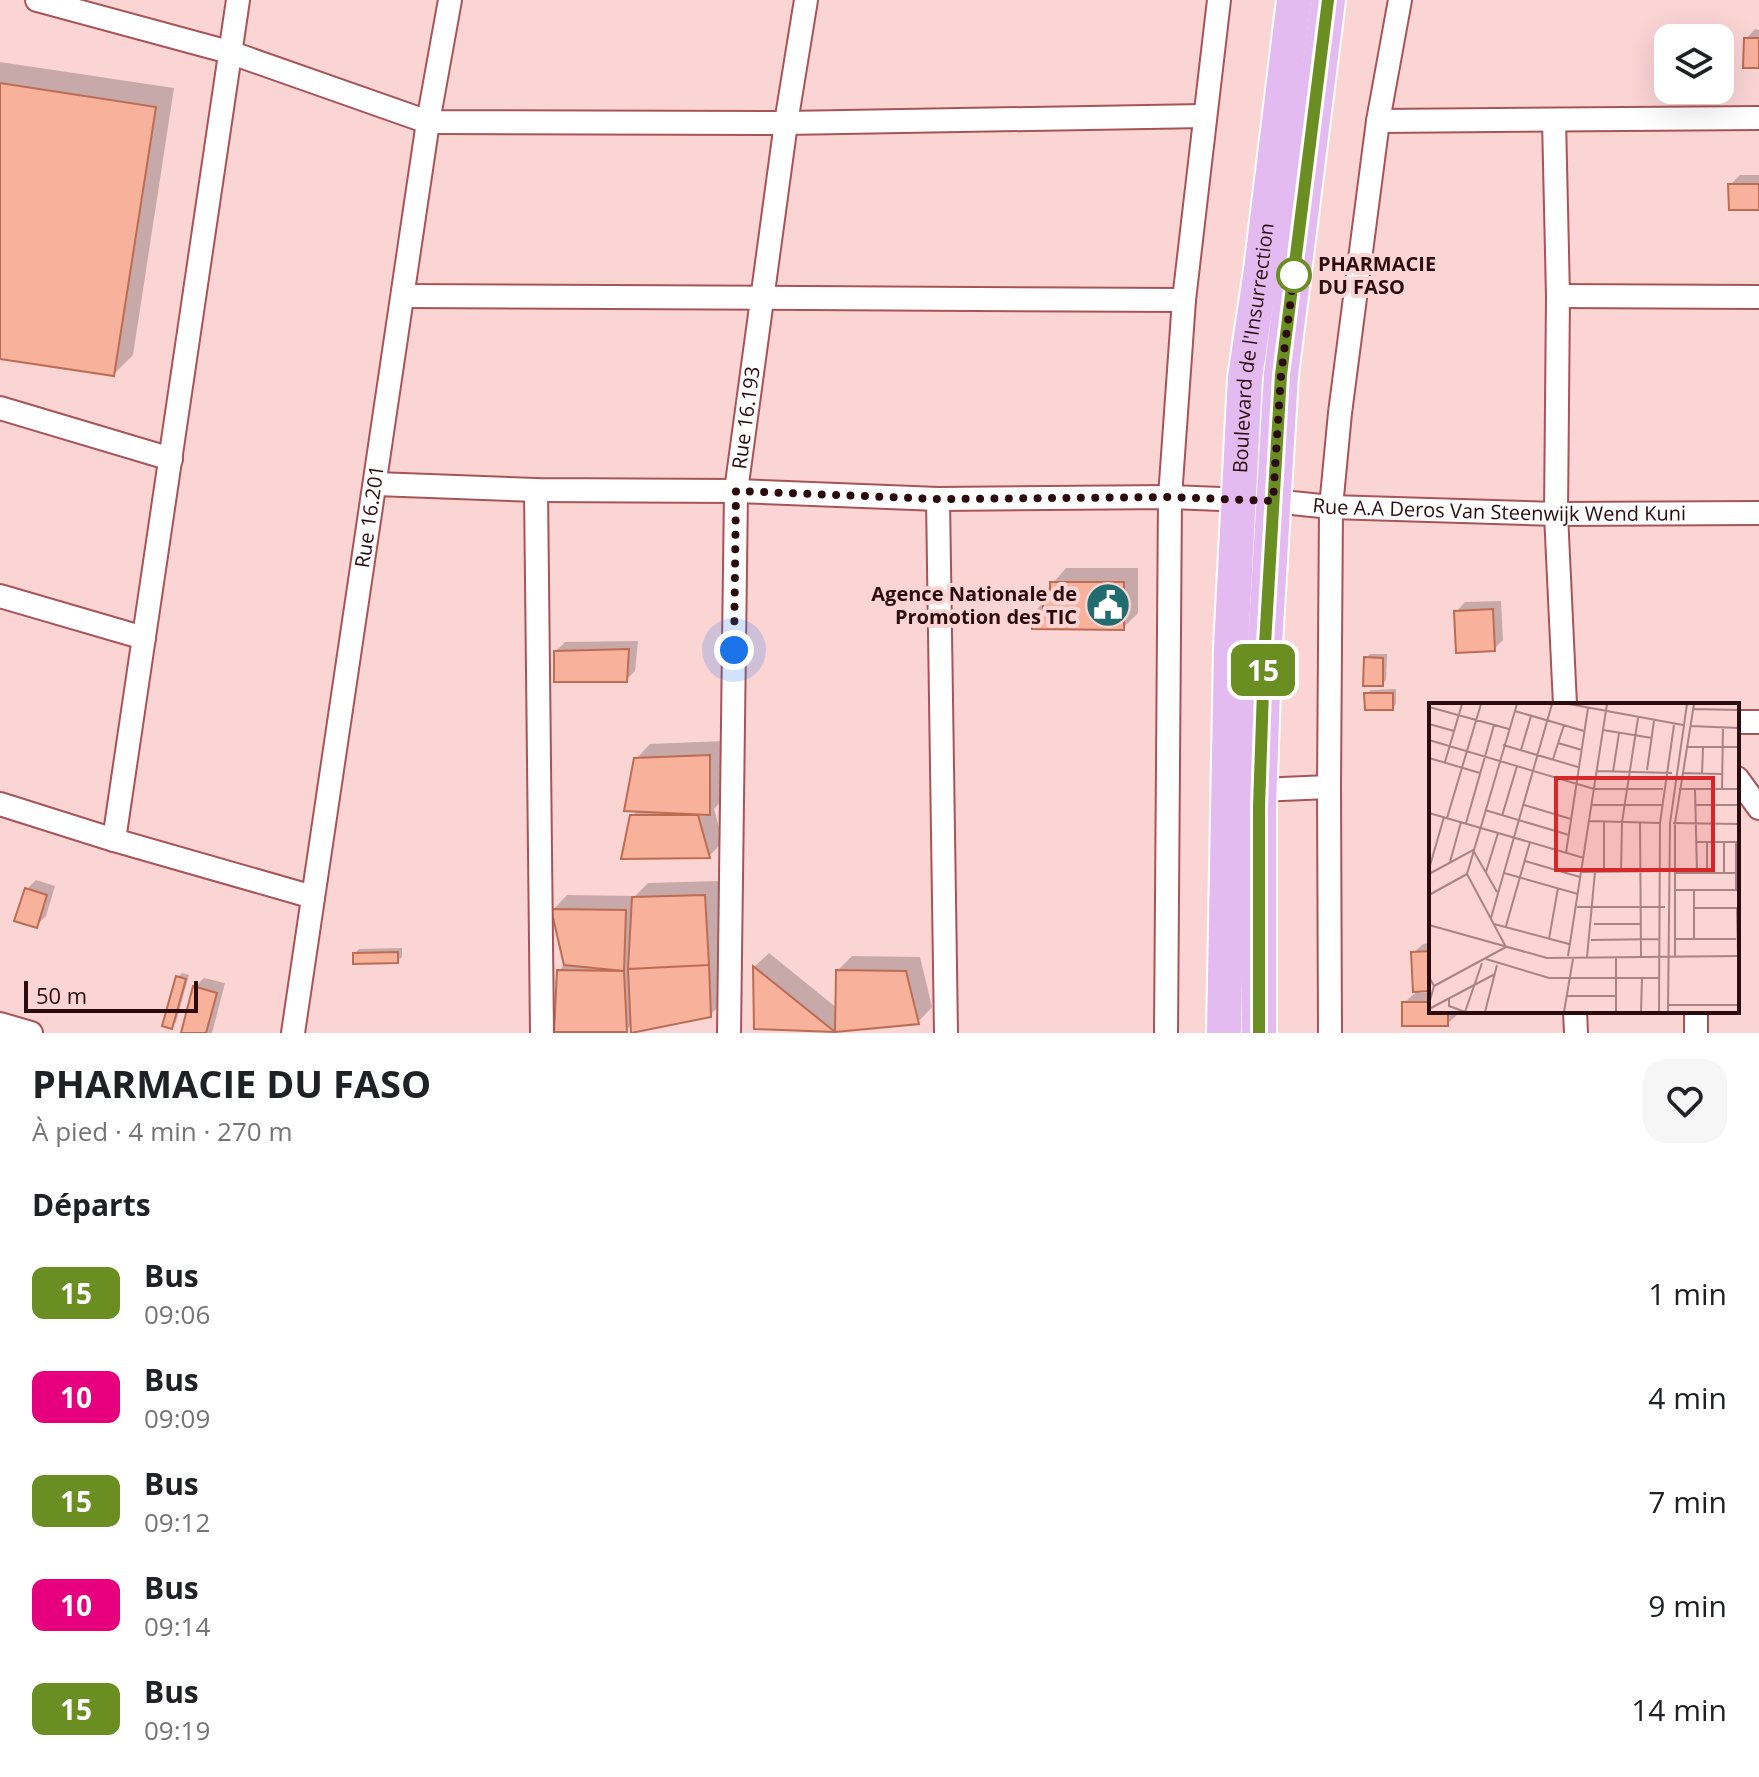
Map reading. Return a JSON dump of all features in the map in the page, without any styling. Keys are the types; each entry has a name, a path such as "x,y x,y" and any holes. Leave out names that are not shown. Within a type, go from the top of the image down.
{"main road":[{"name":"Boulevard de l'Insurrection","path":"1224,1033 1231,648 1245,378 1294,0"},
{"name":"Boulevard de l'Insurrection","path":"1259,1033 1264,661 1281,375 1328,0"}],"street":[{"path":"37,0 229,52 428,122 786,123 1205,116"},
{"path":"114,840 238,0"},
{"name":"Rue 16.201","path":"293,1033 428,122 450,0"},
{"name":"Rue 16.193","path":"729,1033 736,491 786,123 806,0"},
{"path":"1166,1033 1170,497 1184,300 1219,0"},
{"path":"1330,1033 1331,507 1340,413 1378,121 1400,0"},
{"path":"1378,121 1759,118"},
{"path":"1554,120 1558,296 1556,514 1565,703"},
{"path":"404,296 1184,300"},
{"path":"1558,296 1759,297"},
{"path":"0,408 171,459"},
{"name":"Rue A.A Deros Van Steenwijk Wend Kuni","path":"376,484 536,490 736,491 938,499 1170,497 1331,507 1556,514 1759,513"},
{"path":"536,490 542,1033"},
{"path":"938,499 946,1033"},
{"path":"0,596 144,638"},
{"path":"1739,781 1759,808"},
{"path":"1260,790 1329,787"},
{"path":"0,804 313,897"},
{"path":"1575,1013 1576,1033"},
{"path":"0,1024 31,1033"}],"building":[{"path":"1744,38 1759,38 1759,68 1743,68"},
{"path":"0,83 156,107 114,376 0,359"},
{"path":"1728,184 1759,184 1759,210 1729,210"},
{"path":"1050,582 1124,582 1124,630 1032,629 1032,611 1043,611 1043,591 1050,591"},
{"path":"1493,609 1495,651 1456,653 1454,611"},
{"path":"629,649 627,682 554,682 554,651"},
{"path":"1364,657 1383,658 1383,686 1363,686"},
{"path":"1364,693 1393,693 1393,710 1365,710"},
{"path":"710,755 710,815 624,811 634,758"},
{"path":"630,815 698,815 710,858 621,859"},
{"path":"25,888 47,895 37,928 14,921"},
{"path":"705,895 709,965 628,969 632,897"},
{"path":"551,909 626,910 624,971 564,965"},
{"path":"1429,951 1429,991 1413,992 1411,952"},
{"path":"398,952 398,963 353,964 353,953"},
{"path":"709,965 711,1017 631,1033 628,969"},
{"path":"753,966 835,1032 754,1029"},
{"path":"557,970 624,971 627,1032 554,1032"},
{"path":"836,970 906,971 919,1024 835,1032"},
{"path":"176,976 186,979 172,1029 162,1026"},
{"path":"193,986 217,993 206,1033 181,1033"},
{"path":"1402,1002 1429,1002 1429,1013 1448,1013 1448,1026 1402,1026"}],"bus line":[{"name":"15","path":"1259,1033 1259,807 1264,661 1281,375 1328,0"}],"place":[{"name":"PHARMACIE DU FASO","path":"1294,275"},
{"name":"Agence Nationale de Promotion des TIC","path":"1108,605"}],"route":[{"path":"734,650 736,491 938,499 1170,497 1273,501 1281,375 1294,275"}]}
